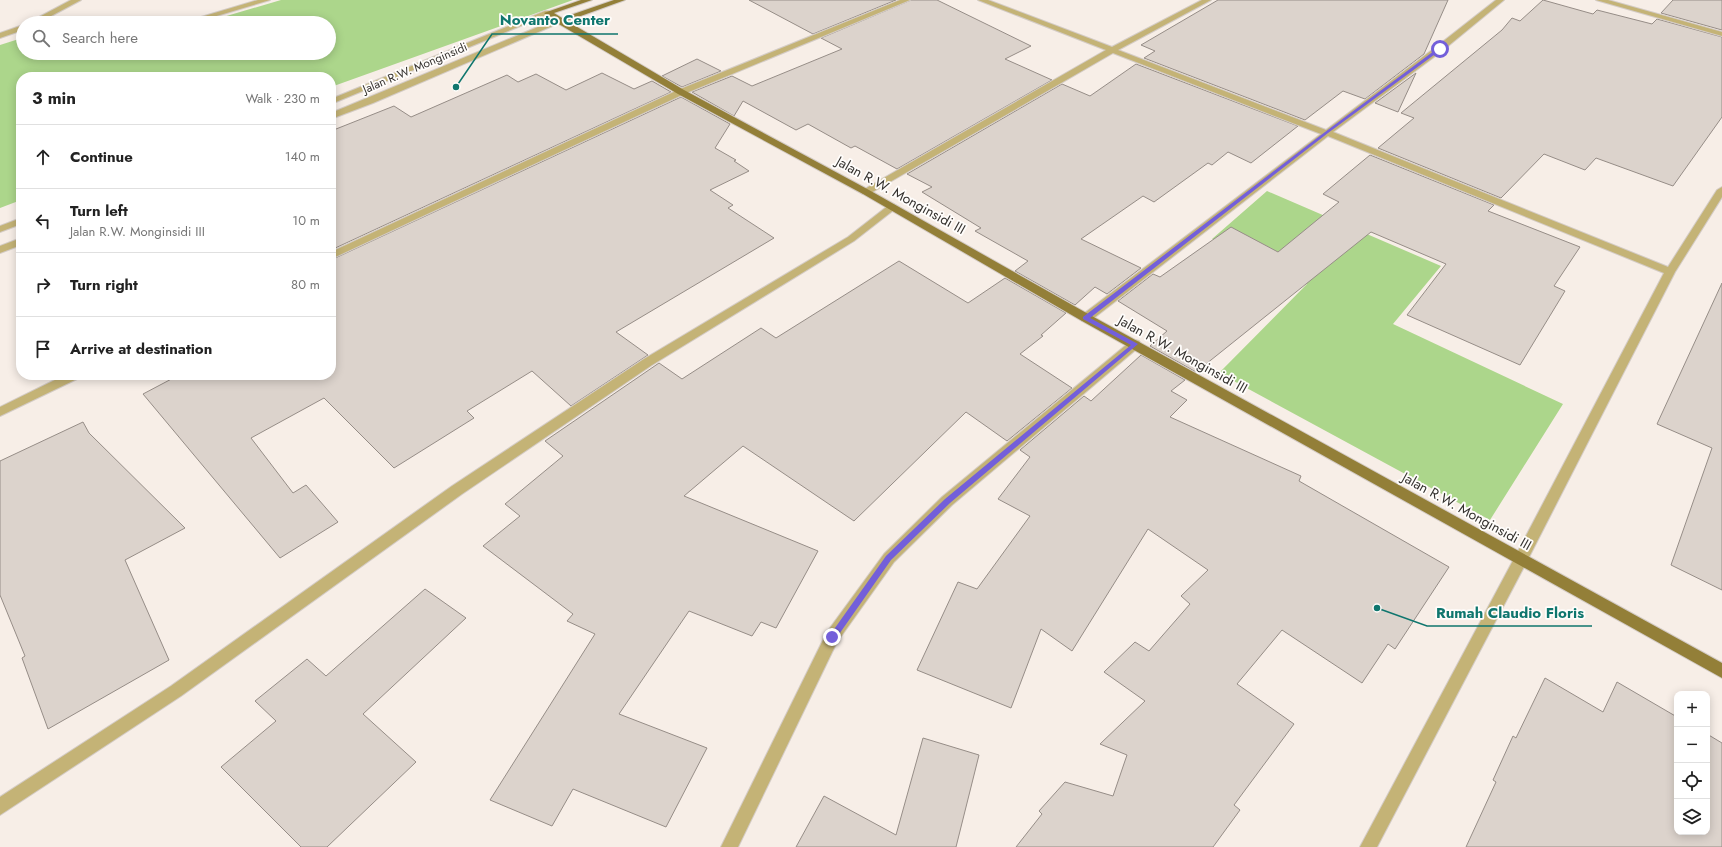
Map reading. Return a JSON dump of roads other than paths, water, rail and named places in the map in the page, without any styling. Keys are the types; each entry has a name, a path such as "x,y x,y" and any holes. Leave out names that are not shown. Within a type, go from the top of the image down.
{"main road":[{"name":"Jalan R.W. Monginsidi","path":"548,14 588,0"},
{"name":"Jalan R.W. Monginsidi","path":"560,21 621,0"},
{"name":"Jalan R.W. Monginsidi III","path":"548,14 681,92 866,192 1086,318 1522,558 1722,671"}],"street":[{"path":"46,16 77,0"},
{"path":"210,16 266,0"},
{"path":"336,254 681,92 906,0"},
{"path":"982,0 1326,132 1670,272"},
{"path":"866,192 1112,50 1207,0"},
{"path":"1086,318 1326,132 1440,49 1500,0"},
{"path":"1600,0 1722,34"},
{"name":"Jalan R.W. Monginsidi","path":"336,100 548,14"},
{"name":"Jalan R.W. Monginsidi","path":"336,114 378,98 560,21"},
{"path":"0,36 16,30"},
{"path":"1368,847 1522,558 1670,272 1722,190"},
{"path":"0,807 176,691 476,477 648,362 852,239 892,208"},
{"path":"0,229 16,223"},
{"path":"0,250 16,243"},
{"path":"729,847 832,637 888,558 948,501 1135,344"},
{"path":"0,412 65,380"}],"place":[{"name":"Novanto Center","path":"456,87"},
{"name":"Rumah Claudio Floris","path":"1377,608"}]}
